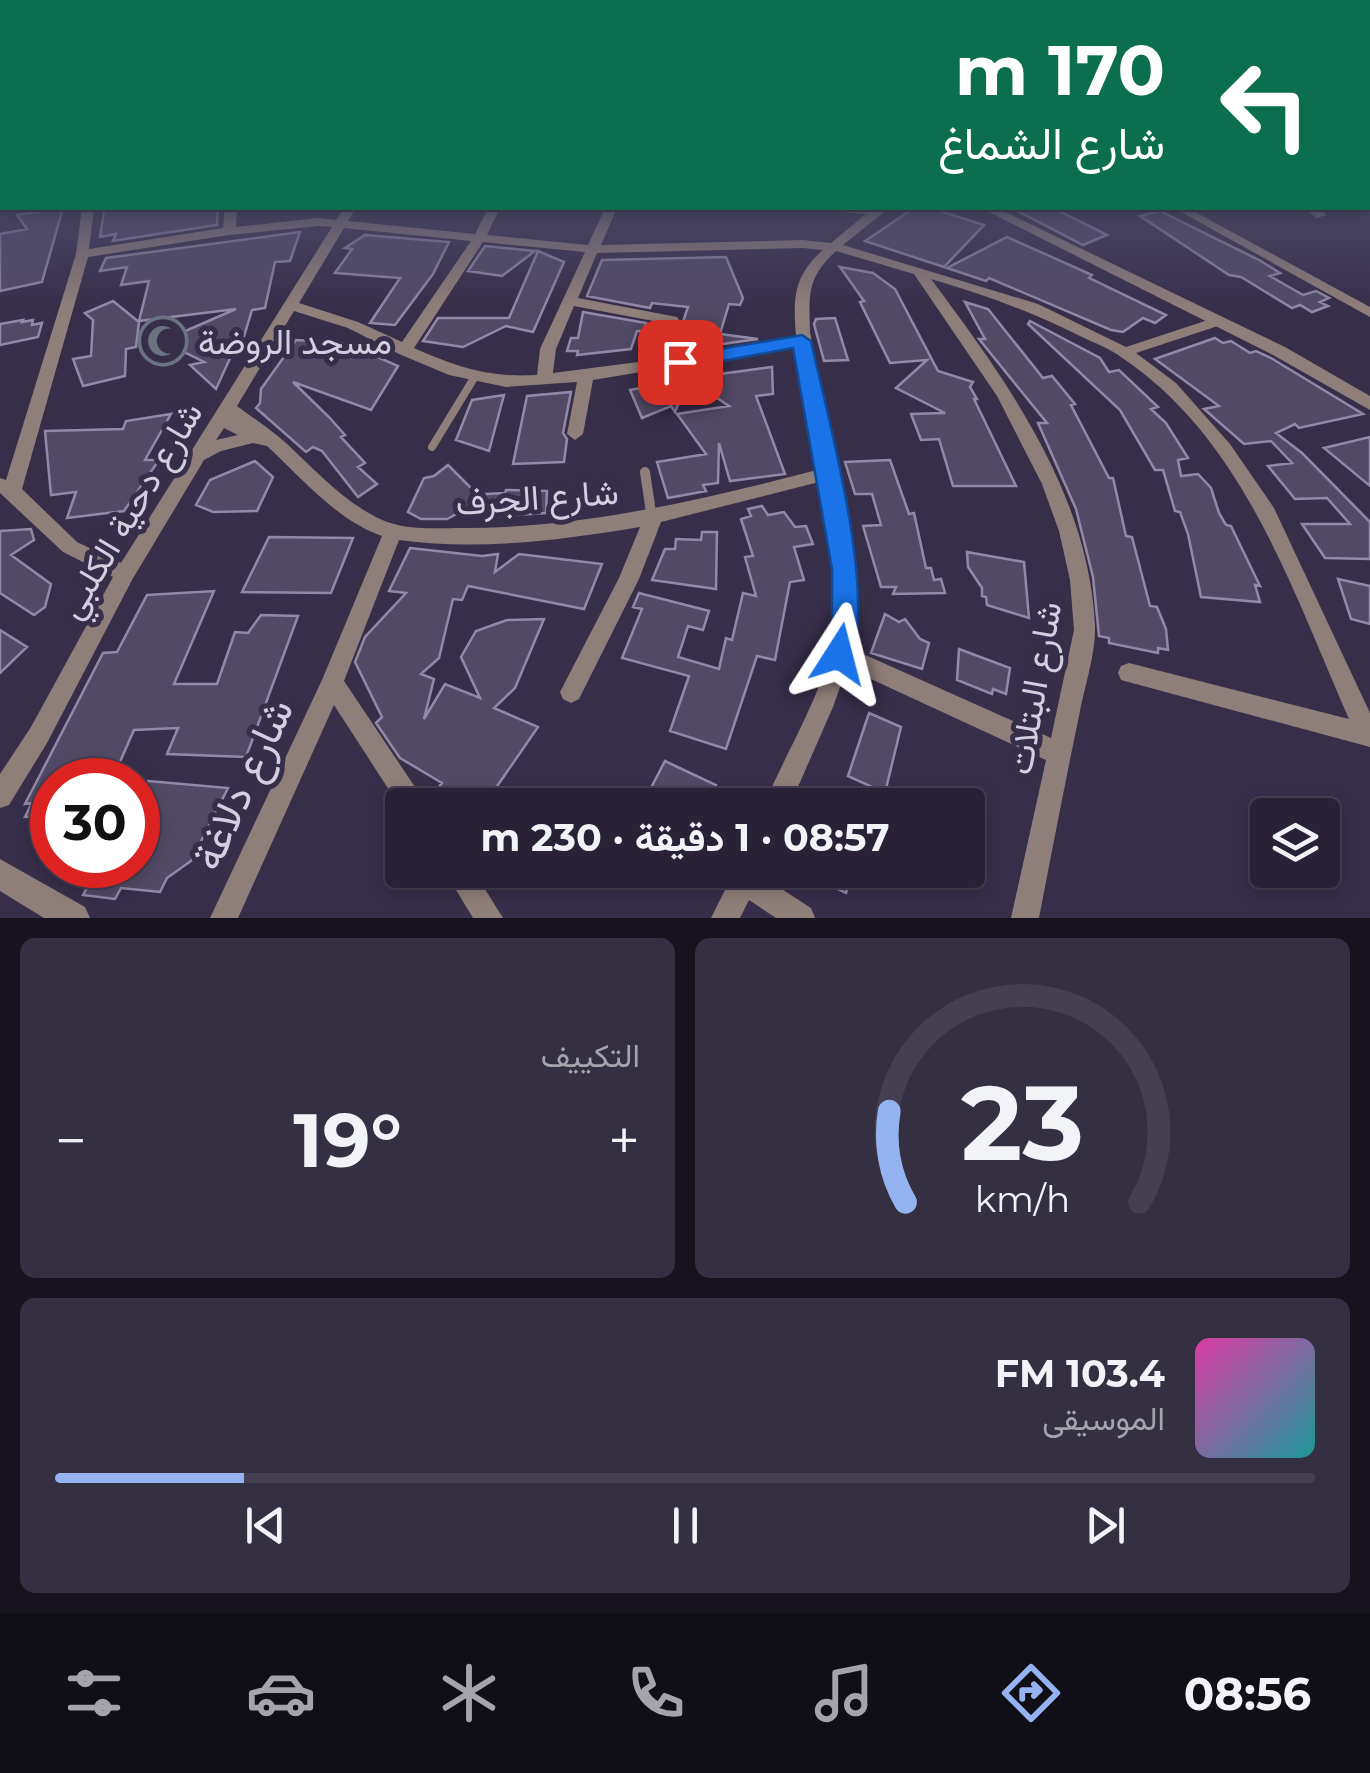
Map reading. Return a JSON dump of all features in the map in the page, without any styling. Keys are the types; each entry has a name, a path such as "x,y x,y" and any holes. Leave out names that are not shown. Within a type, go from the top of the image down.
{"street":[{"path":"86,224 82,254 6,488 70,547 126,574"},
{"path":"229,230 230,224"},
{"path":"82,254 277,224"},
{"name":"شارع دحية الكلبي","path":"0,796 39,735 126,574 341,224"},
{"path":"400,224 594,249 804,244 836,247 1033,308 1125,352 1170,387 1247,480 1267,513 1369,736"},
{"path":"404,351 486,224"},
{"path":"544,380 548,349 604,224"},
{"path":"784,788 839,654 847,602 829,473 799,310 806,274 864,224"},
{"path":"1019,224 1219,321 1370,404"},
{"path":"1209,224 1370,313"},
{"name":"شارع البتلات","path":"919,271 969,340 1028,435 1071,536 1084,589 1085,630 1025,918"},
{"path":"570,300 672,320 652,367"},
{"path":"293,306 353,324 404,351 474,378 544,380 586,376 802,341"},
{"path":"1125,352 1219,321"},
{"path":"574,434 586,376"},
{"path":"224,413 251,438"},
{"name":"شارع الجرف","path":"224,413 273,443 320,486 371,523 393,532 516,537 652,520 829,473"},
{"path":"197,456 224,443 251,438 273,443"},
{"path":"570,692 629,579 652,520"},
{"name":"شارع دلاغة","path":"224,918 332,682 393,532"},
{"path":"839,654 1058,753"},
{"path":"1129,673 1369,736"},
{"name":"شارع دلاغة","path":"332,682 403,788"},
{"path":"0,874 74,918"},
{"path":"469,888 489,918"},
{"path":"725,918 740,888"},
{"path":"762,888 801,918"}],"lane":[{"path":"432,447 474,378"},
{"path":"646,472 652,520"}],"building":[{"path":"23,224 59,224 42,282 0,291 0,234 27,229"},
{"path":"102,224 217,224 113,241 116,234 100,237"},
{"path":"890,224 984,225 944,267 865,241"},
{"path":"1042,224 1085,224 1107,235 1083,245"},
{"path":"1152,224 1186,224 1259,260 1280,273 1270,276 1303,295 1316,291 1329,298 1320,302 1328,306 1312,312 1300,305 1292,308 1241,277 1229,275"},
{"path":"300,232 290,261 275,262 265,308 252,310 242,343 237,343 216,389 190,365 204,362 162,341 236,309 139,321 149,281 121,285 127,267 100,271 106,258"},
{"path":"365,235 449,242 433,274 395,325 370,323 400,278 335,273 352,249 345,248"},
{"path":"1007,237 1092,275 1089,278 1166,315 1155,323 1143,318 1123,332 1111,330 989,278 986,281 947,268"},
{"path":"485,246 535,251 502,276 468,271"},
{"path":"538,251 564,262 533,332 506,326 463,347 423,341 438,318 509,318"},
{"path":"726,257 743,298 740,305 729,304 720,334 758,339 673,351 688,307 652,303 650,308 587,296 602,260"},
{"path":"840,267 873,273 895,289 938,371 973,382 970,387 974,399 1016,486 953,486 939,439 921,440 911,414 945,413 896,388 927,360 890,363 860,302 864,301"},
{"path":"113,301 139,322 136,347 126,349 125,376 83,386 73,359 91,356 93,320 85,313"},
{"path":"965,302 988,309 1043,378 1052,376 1075,404 1071,405 1109,478 1113,478 1126,536 1132,537 1150,606 1157,607 1166,629 1168,650 1158,648 1158,653 1109,643 1109,638 1099,636 1093,577 1076,509 1038,423 1047,423 979,339 985,339"},
{"path":"583,312 646,323 644,331 637,331 631,349 577,355 578,351 567,351 571,338 578,338"},
{"path":"835,318 848,360 824,361 814,324 816,319"},
{"path":"33,320 32,325 42,323 38,337 0,345 0,324"},
{"path":"1030,321 1100,358 1109,372 1119,370 1158,407 1151,409 1166,423 1188,458 1178,460 1181,476 1198,474 1211,488 1219,513 1231,526 1260,586 1255,585 1260,602 1201,597 1188,534 1180,512 1175,511 1163,470 1155,470 1120,410 1028,324"},
{"path":"1215,338 1271,358 1363,414 1299,428 1295,424 1276,433 1302,453 1370,522 1370,559 1325,558 1302,524 1350,524 1327,498 1295,499 1268,466 1292,463 1271,441 1244,444 1204,409 1219,406 1155,359"},
{"path":"296,340 346,343 398,366 371,410 293,382 345,435 341,437 365,463 358,467 377,484 358,497 322,451 313,447 306,452 256,408 261,389"},
{"path":"772,367 773,394 756,396 785,474 730,481 719,443 718,483 703,485 706,491 668,498 657,462 706,454 677,414 729,406 705,390 720,374"},
{"path":"689,379 675,412 671,406 642,418 630,390"},
{"path":"571,392 563,433 567,439 564,462 513,464 527,396"},
{"path":"504,395 489,451 456,440 472,400"},
{"path":"171,414 145,460 159,460 124,511 67,518 76,492 51,495 45,431 123,429 126,421"},
{"path":"1370,437 1370,486 1324,448"},
{"path":"890,460 909,514 914,513 926,568 931,568 934,580 941,579 945,593 893,594 896,587 881,587 863,526 881,525 872,494 855,494 845,462"},
{"path":"255,461 273,477 257,511 213,512 196,505 210,480"},
{"path":"448,465 483,500 447,519 421,519 408,512 424,478 434,476"},
{"path":"506,490 547,491 546,513 485,517 486,494"},
{"path":"762,506 768,515 784,512 795,527 806,526 813,544 794,547 804,580 790,582 775,660 757,656 726,749 670,731 689,676 622,658 642,609 633,607 639,593 709,611 703,630 688,626 678,657 719,669 726,638 732,640 743,593 756,596 745,557 753,556 741,519 751,516 748,509"},
{"path":"31,529 34,540 11,555 51,584 45,607 34,615 0,593 0,531"},
{"path":"702,532 717,532 716,589 652,580 665,549 675,549 676,539 701,540"},
{"path":"269,537 353,538 331,593 242,592"},
{"path":"410,548 482,556 498,554 495,572 519,554 602,564 584,609 468,586 462,600 453,599 439,658 421,674 434,679 424,719 445,684 480,698 461,657 476,631 507,620 544,619 515,688 494,708 538,727 496,788 438,788 442,783 400,758 376,723 382,717 355,662 365,637 406,593 389,591"},
{"path":"967,552 1024,562 1029,618 987,605 982,588 968,567"},
{"path":"1338,579 1370,586 1370,624 1351,619"},
{"path":"214,591 174,684 217,684 235,632 248,633 261,615 298,616 246,757 167,754 178,728 134,730 122,758 49,758 103,653 117,652 147,595"},
{"path":"885,614 899,622 905,619 920,639 929,643 922,669 871,653"},
{"path":"0,630 27,647 0,673"},
{"path":"959,649 1010,668 1006,694 993,689 992,694 957,680"},
{"path":"869,713 901,727 886,788 874,788 848,776"},
{"path":"665,761 716,785 715,788 651,788"},
{"path":"160,782 228,788 191,861 167,878 160,892 121,888 160,888"},
{"path":"87,888 121,888 115,899 83,895"}],"place":[{"name":"مسجد الروضة","path":"163,341"}],"route":[{"path":"680,362 802,341 845,569 846,630 839,654"}]}
